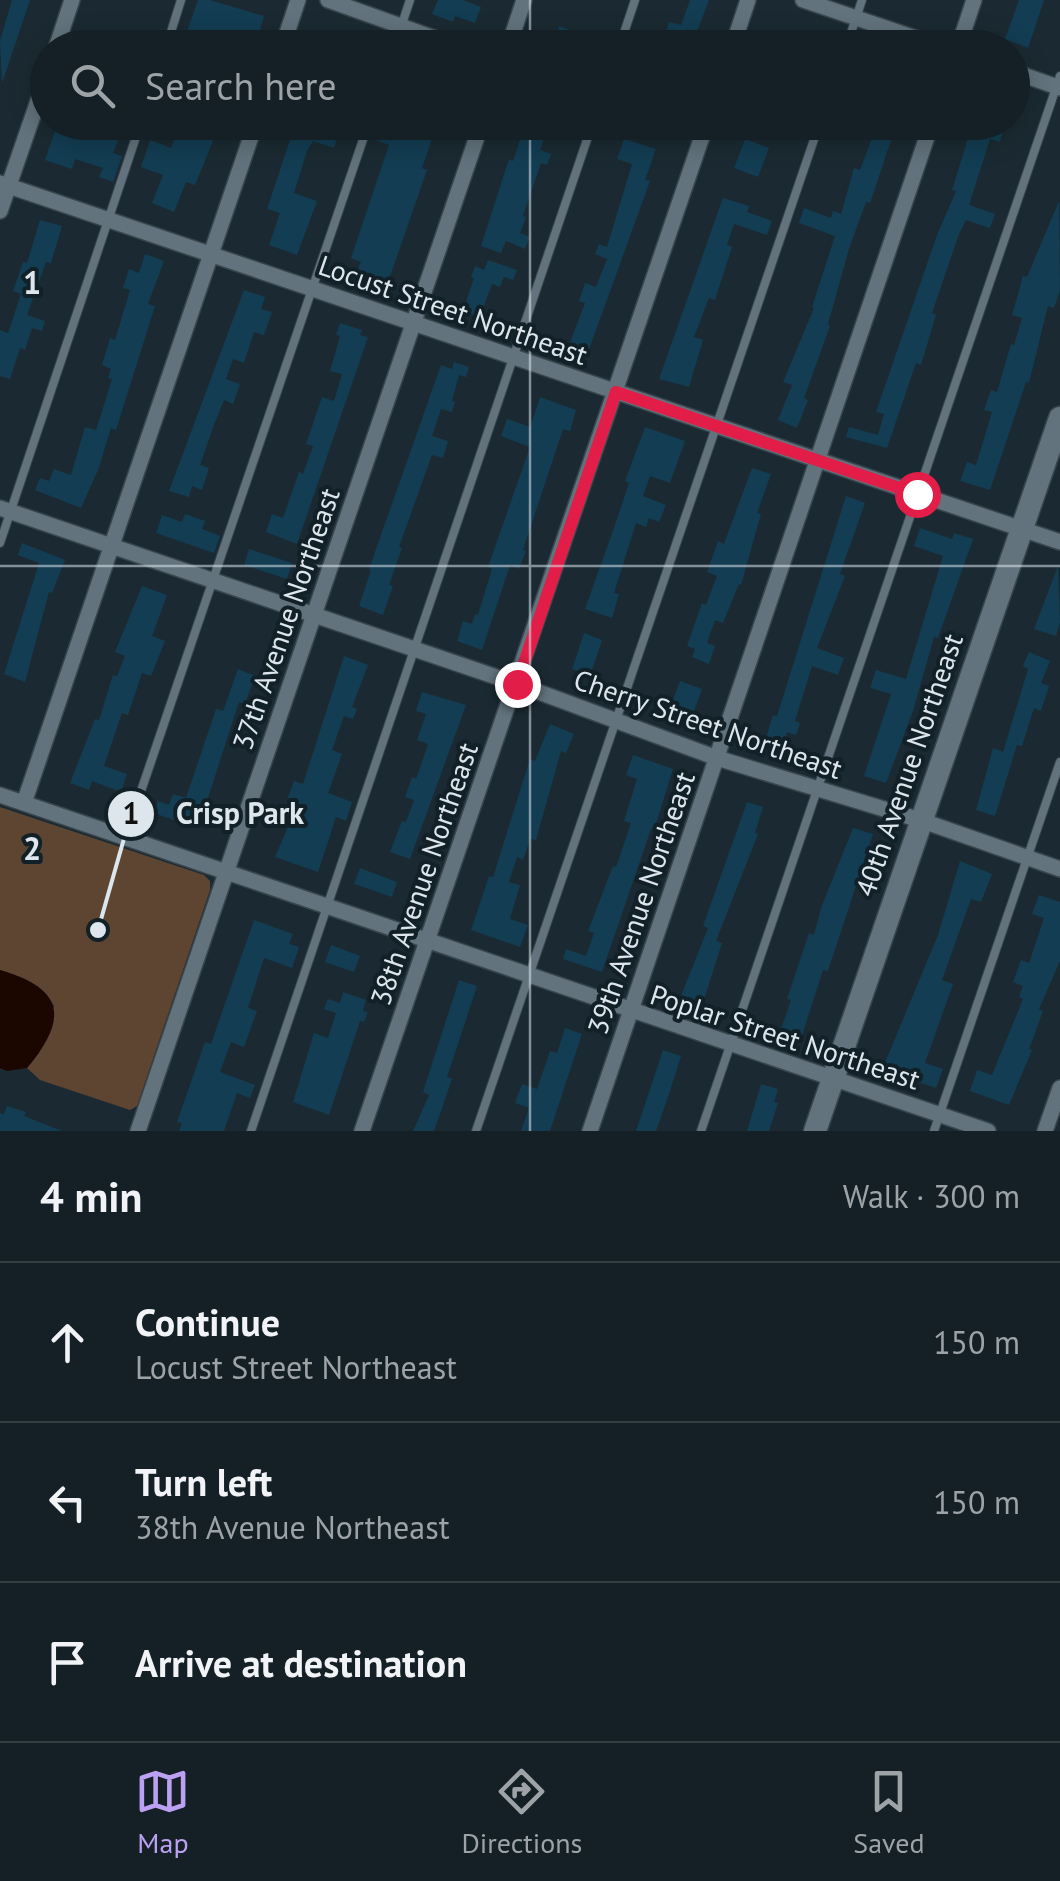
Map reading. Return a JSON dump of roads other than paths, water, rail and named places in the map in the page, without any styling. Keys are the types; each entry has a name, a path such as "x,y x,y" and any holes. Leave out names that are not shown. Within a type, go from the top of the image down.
{"street":[{"path":"62,30 72,0"},
{"path":"288,30 298,0"},
{"path":"328,0 413,30"},
{"path":"514,30 524,0"},
{"path":"738,30 748,0"},
{"path":"803,0 892,30"},
{"path":"964,30 974,0"},
{"path":"1030,76 1059,83"},
{"path":"0,211 4,184 30,118"},
{"path":"24,803 250,140"},
{"name":"37th Avenue Northeast","path":"138,1131 476,140"},
{"name":"38th Avenue Northeast","path":"362,1131 616,392 695,140"},
{"name":"39th Avenue Northeast","path":"590,1131 926,140"},
{"name":"Locust Street Northeast","path":"4,184 1060,542"},
{"name":"40th Avenue Northeast","path":"815,1131 1060,418"},
{"name":"Cherry Street Northeast","path":"5,510 517,684 717,758 1060,868"},
{"name":"Poplar Street Northeast","path":"0,795 988,1131"},
{"path":"1045,1131 1060,1088"}],"lane":[{"path":"172,30 181,0"},
{"path":"401,30 410,0"},
{"path":"625,30 635,0"},
{"path":"852,30 862,0"},
{"path":"701,1131 1059,83"},
{"path":"0,543 5,510 135,140"},
{"path":"125,838 363,140"},
{"path":"251,1131 587,140"},
{"path":"476,1131 814,140"},
{"path":"934,1131 1060,762"}],"place":[{"name":"Crisp Park","path":"98,930"}]}
